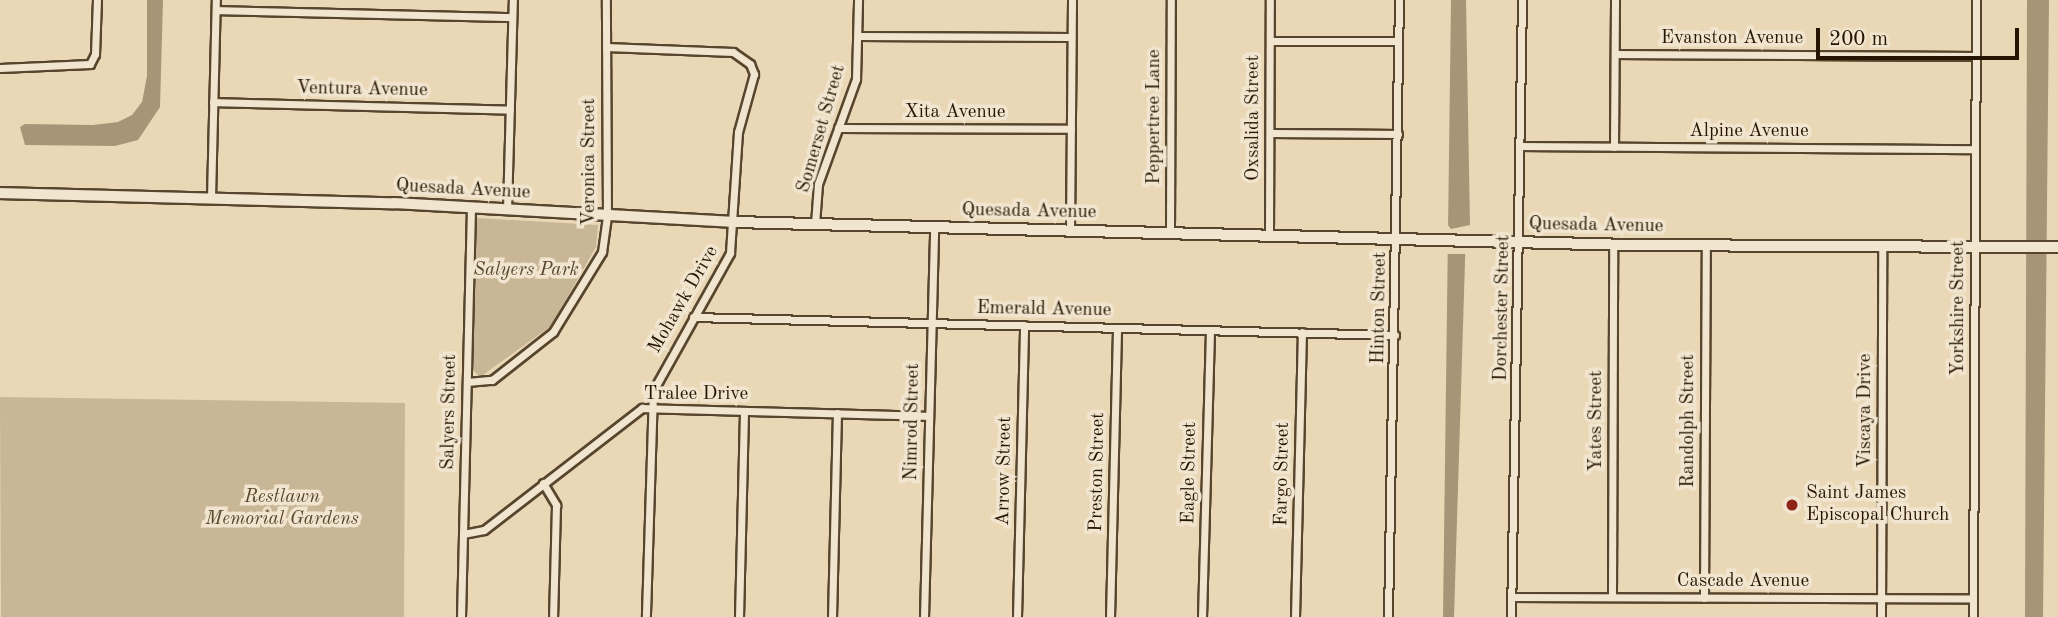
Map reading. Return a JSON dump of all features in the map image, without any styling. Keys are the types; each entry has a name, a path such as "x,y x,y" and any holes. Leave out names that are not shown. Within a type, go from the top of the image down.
{"street":[{"path":"0,68 90,64 95,54 97,0"},
{"path":"211,198 216,0"},
{"path":"507,210 513,0"},
{"name":"Veronica Street","path":"467,382 492,380 553,332 602,251 607,216 606,0"},
{"name":"Somerset Street","path":"815,224 818,184 856,79 858,0"},
{"path":"1070,231 1072,0"},
{"name":"Peppertree Lane","path":"1170,233 1171,0"},
{"name":"Oxsalida Street","path":"1269,236 1270,0"},
{"name":"Hinton Street","path":"1388,617 1397,239 1399,0"},
{"name":"Dorchester Street","path":"1511,617 1521,242 1522,0"},
{"path":"1614,147 1615,0"},
{"name":"Yorkshire Street","path":"1973,617 1976,0"},
{"path":"216,10 512,17"},
{"path":"858,36 1071,37"},
{"path":"1270,41 1398,41"},
{"name":"Mohawk Drive","path":"606,47 724,50 750,64 754,85 738,132 730,253 655,382 646,617"},
{"name":"Evanston Avenue","path":"1615,54 1976,56"},
{"name":"Ventura Avenue","path":"214,103 510,110"},
{"name":"Xita Avenue","path":"838,128 1071,129"},
{"path":"1270,133 1398,134"},
{"name":"Alpine Avenue","path":"1521,146 1975,149"},
{"name":"Quesada Avenue","path":"0,193 471,207 734,222 1070,231 1706,246 2054,247"},
{"name":"Salyers Street","path":"461,617 471,207"},
{"name":"Nimrod Street","path":"924,617 934,227"},
{"name":"Yates Street","path":"1612,597 1613,244"},
{"name":"Randolph Street","path":"1704,598 1706,246"},
{"name":"Viscaya Drive","path":"1881,617 1882,246"},
{"name":"Emerald Avenue","path":"693,317 1395,335"},
{"name":"Arrow Street","path":"1017,617 1024,325"},
{"name":"Preston Street","path":"1110,617 1117,328"},
{"name":"Eagle Street","path":"1202,617 1210,330"},
{"name":"Fargo Street","path":"1295,617 1302,332"},
{"name":"Tralee Drive","path":"463,534 484,530 632,412 652,409 929,416"},
{"path":"739,617 744,411"},
{"path":"832,617 837,413"},
{"path":"543,483 556,505 554,617"},
{"name":"Cascade Avenue","path":"1512,597 1973,599"}],"green space":[{"name":"Salyers Park","path":"477,218 598,225 596,247 551,326 480,377 472,369"},
{"name":"Restlawn Memorial Gardens","path":"0,397 405,403 404,617 1,617"}],"shaded area":[{"path":"147,0 163,0 160,107 138,140 115,146 25,145 20,127 25,124 93,125 118,122 132,115 142,102 147,76"},
{"path":"1451,0 1466,0 1470,225 1466,229 1454,617 1443,617"},
{"path":"2027,0 2049,0 2043,617 2025,617"}],"pier":[{"path":"1447,224 1451,229 1470,225 1468,254 1447,254"}],"place":[{"name":"Saint James Episcopal Church","path":"1792,505"}]}
